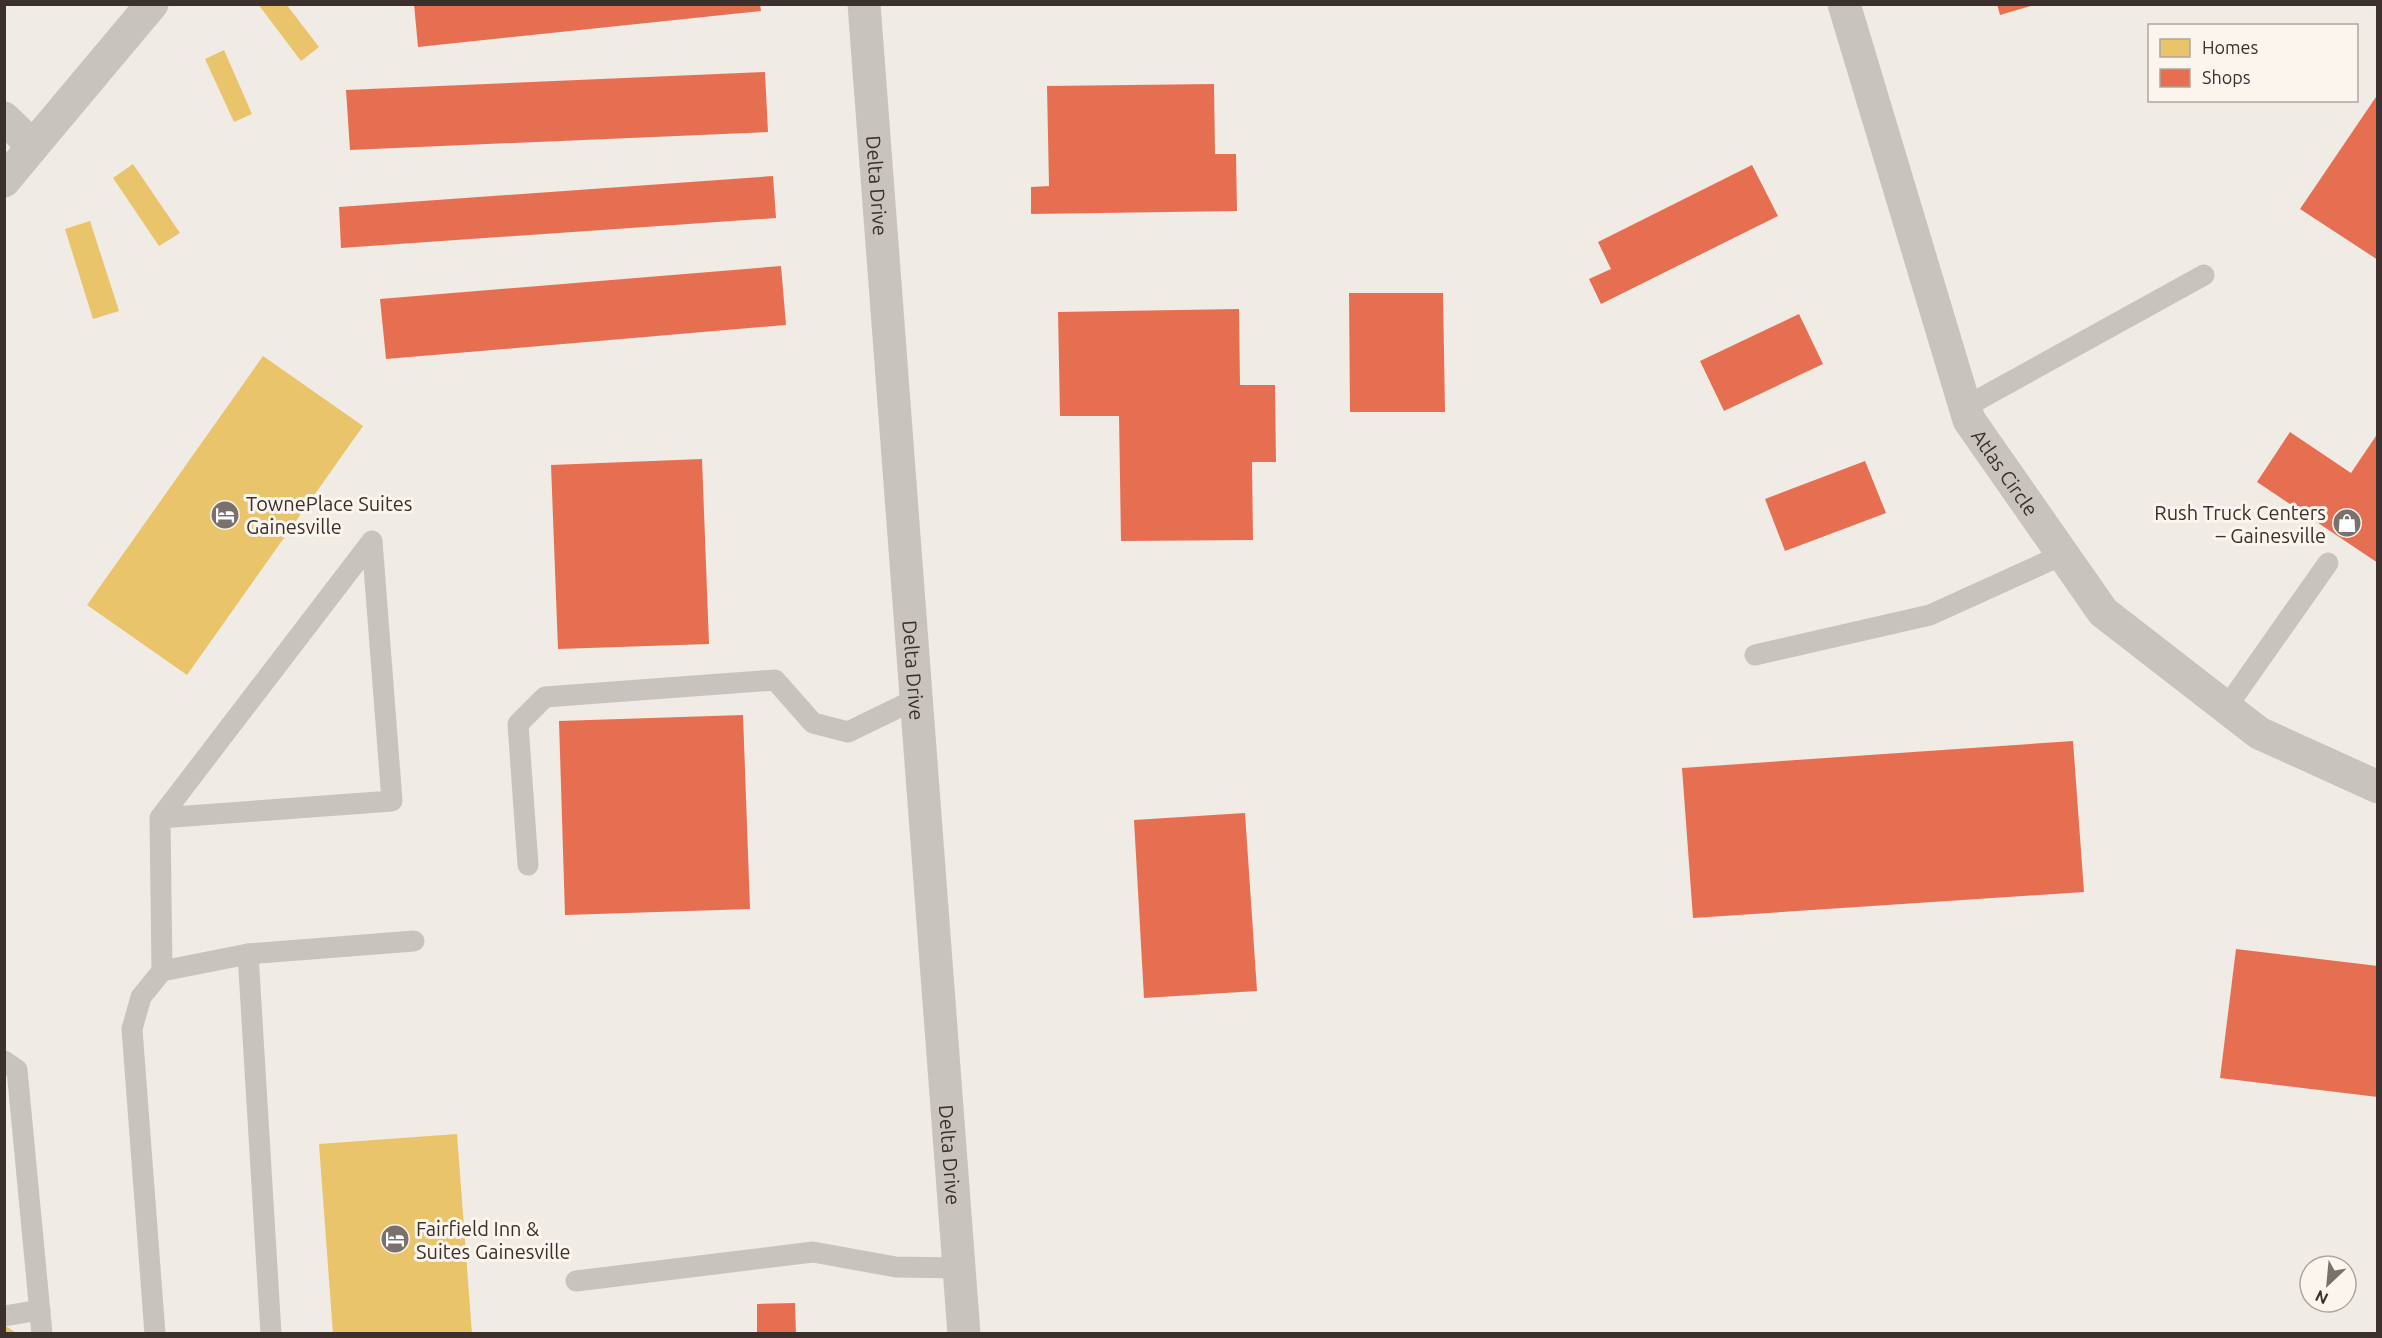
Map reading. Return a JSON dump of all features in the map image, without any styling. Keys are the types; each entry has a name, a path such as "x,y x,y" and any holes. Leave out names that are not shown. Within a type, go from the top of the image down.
{"street":[{"path":"4,181 152,4"},
{"name":"Delta Drive","path":"864,4 964,1334"},
{"name":"Atlas Circle","path":"1844,4 1969,420 2103,612 2259,733 2378,787"},
{"path":"4,118 33,146"}],"lane":[{"path":"1965,407 2204,275"},
{"path":"154,1334 132,1029 141,997 162,971 160,818 372,541 392,801 160,818"},
{"path":"1755,655 1930,615 2062,555"},
{"path":"2226,708 2328,563"},
{"path":"528,866 518,724 545,697 775,680 813,723 848,732 916,699"},
{"path":"162,971 248,954 414,941"},
{"path":"248,954 271,1334"},
{"path":"4,1061 17,1070 42,1334"},
{"path":"576,1281 813,1252 896,1267 959,1268"},
{"path":"4,1316 40,1310"}],"building: Homes":[{"path":"258,4 286,4 319,47 301,61"},
{"path":"224,50 252,114 234,122 205,59"},
{"path":"133,164 180,233 159,246 113,178"},
{"path":"90,221 119,311 93,319 65,229"},
{"name":"TownePlace Suites Gainesville","path":"263,356 363,426 187,675 87,605"},
{"name":"Fairfield Inn & Suites Gainesville","path":"457,1134 472,1334 333,1334 319,1144"},
{"path":"4,1325 18,1334 4,1334"}],"building: Shops":[{"path":"414,4 760,4 761,11 418,47"},
{"path":"1997,4 2034,4 2034,5 2000,15"},
{"path":"765,72 768,132 350,150 346,90"},
{"path":"1214,84 1215,154 1236,154 1237,211 1031,214 1031,187 1049,186 1047,86"},
{"path":"2378,94 2378,260 2300,209"},
{"path":"1752,165 1778,216 1601,304 1589,279 1611,269 1598,242"},
{"path":"773,176 776,218 341,248 339,207"},
{"path":"781,266 786,325 386,359 380,299"},
{"path":"1349,293 1443,293 1445,412 1350,412"},
{"path":"1239,309 1240,385 1275,385 1276,462 1252,462 1253,540 1121,541 1119,416 1060,416 1058,312"},
{"path":"1799,314 1823,364 1724,411 1700,361"},
{"name":"Rush Truck Centers – Gainesville","path":"2290,432 2351,473 2378,433 2378,563 2257,482"},
{"path":"702,459 709,644 558,649 551,465"},
{"path":"1865,461 1886,513 1785,551 1765,499"},
{"path":"743,715 750,909 565,915 559,721"},
{"path":"2073,741 2084,892 1693,918 1682,768"},
{"path":"1245,813 1257,991 1144,998 1134,820"},
{"path":"2236,949 2378,966 2378,1097 2220,1078"},
{"path":"795,1303 796,1334 757,1334 757,1304"}],"place":[{"name":"TownePlace Suites Gainesville","path":"225,515"},
{"name":"Rush Truck Centers – Gainesville","path":"2347,523"},
{"name":"Fairfield Inn & Suites Gainesville","path":"395,1239"}]}
